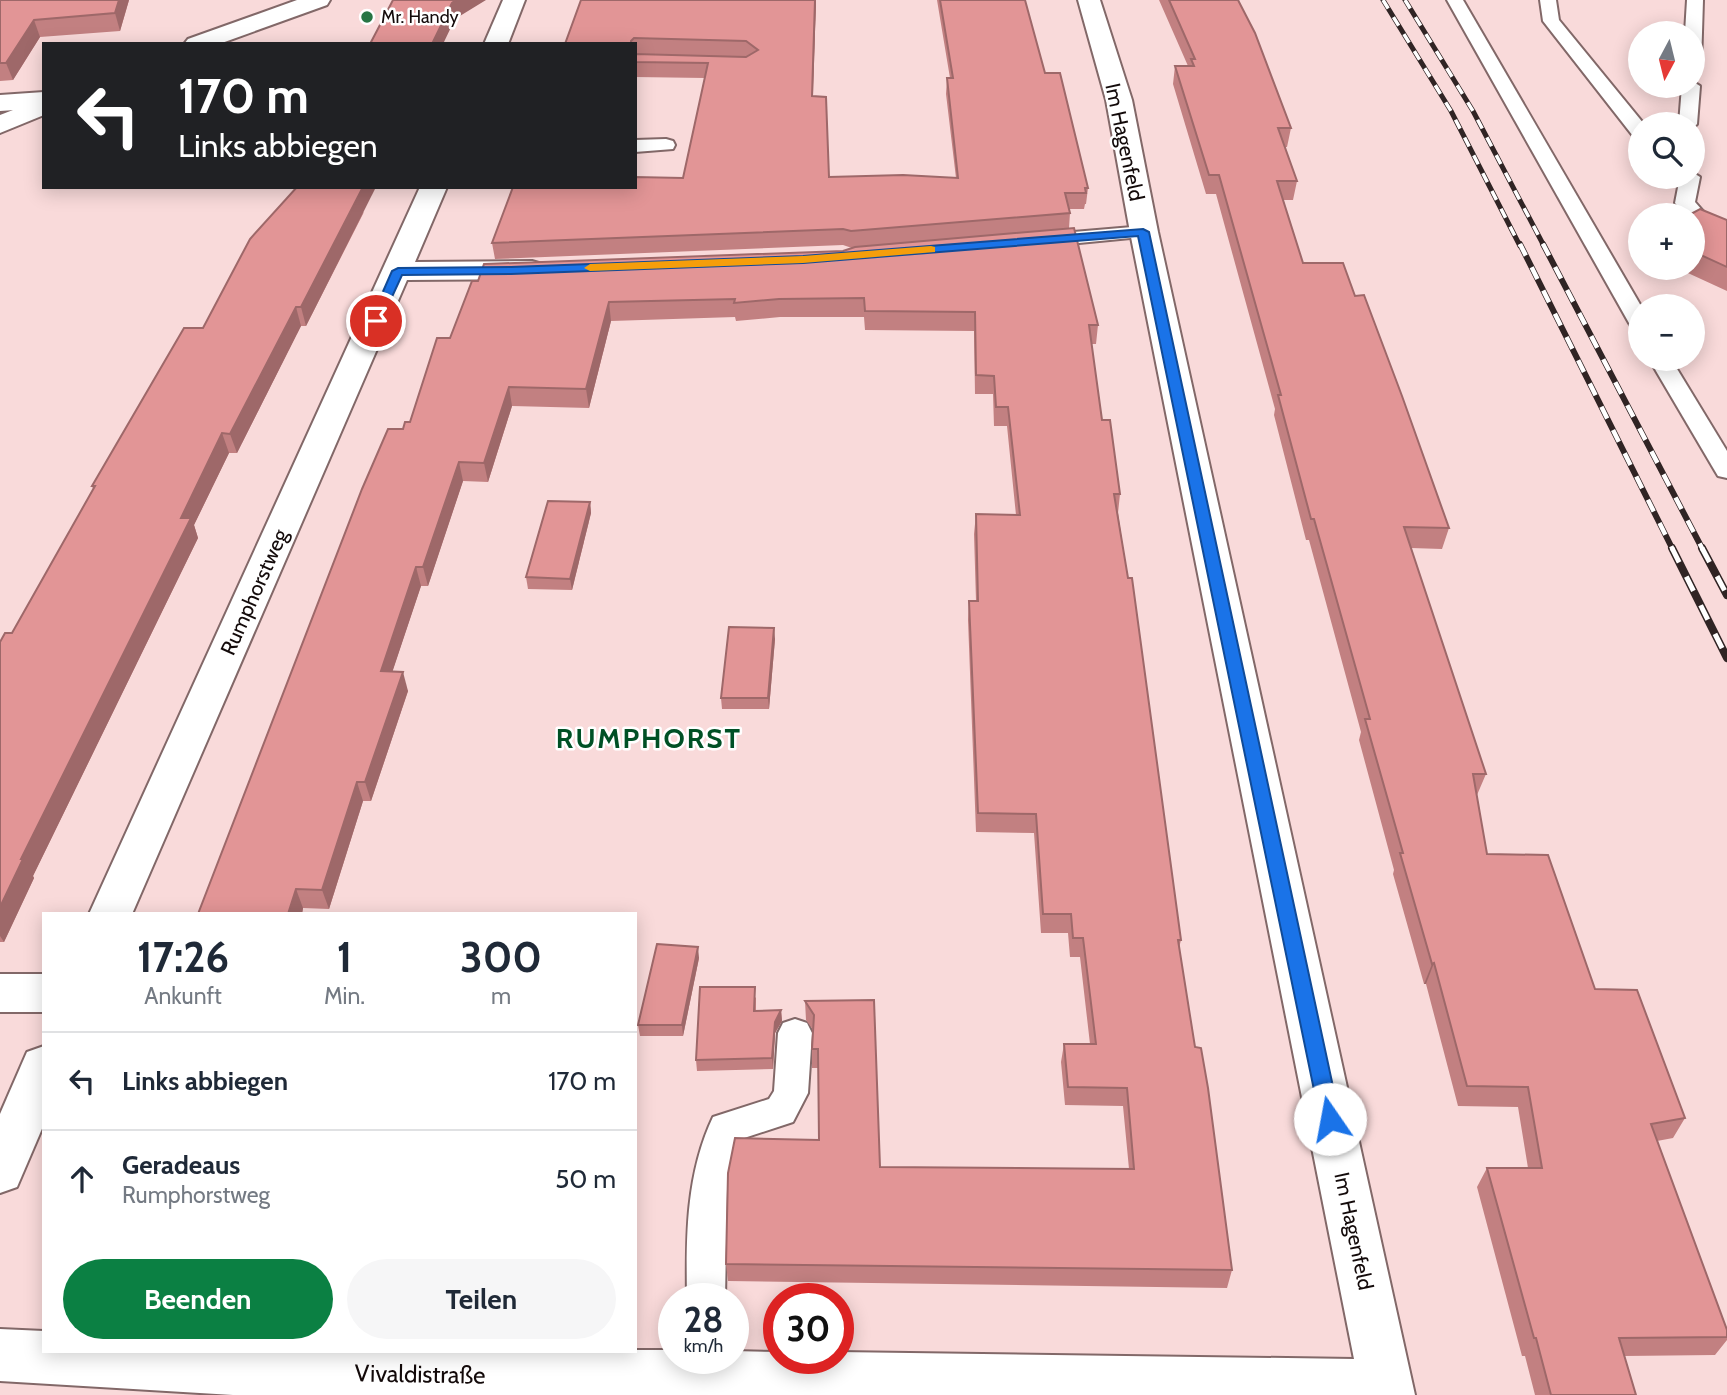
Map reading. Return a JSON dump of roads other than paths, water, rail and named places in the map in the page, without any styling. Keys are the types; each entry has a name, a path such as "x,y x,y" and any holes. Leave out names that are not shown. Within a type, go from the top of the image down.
{"street":[{"path":"199,42 290,0"},
{"path":"201,42 319,0"},
{"path":"497,42 514,0"},
{"name":"Im Hagenfeld","path":"1089,0 1119,100 1143,232 1387,1390"},
{"path":"0,103 42,100"},
{"path":"0,125 42,106"},
{"name":"Rumphorstweg","path":"111,912 433,189"},
{"path":"398,271 565,269"},
{"path":"0,993 42,993"},
{"path":"0,1171 42,1071"},
{"name":"Vivaldistraße","path":"0,1355 289,1383 658,1370"},
{"name":"Vivaldistraße","path":"749,1369 1387,1390"}],"lane":[{"path":"1455,0 1628,302"},
{"path":"1548,0 1551,21 1628,117"},
{"path":"1694,21 1695,0"},
{"path":"637,146 666,145"},
{"path":"1688,189 1685,203 1702,222 1727,233"},
{"path":"1023,242 1143,232"},
{"path":"1667,371 1727,471"},
{"path":"707,1283 710,1180 715,1149 725,1128 781,1111 791,1093 795,1033"}],"railway":[{"path":"1383,0 1451,111 1520,246"},
{"path":"1405,0 1473,111 1544,246"},
{"path":"1520,244 1727,658"},
{"path":"1543,244 1703,550"},
{"path":"1702,548 1727,595"}],"place":[{"name":"Mr. Handy","path":"367,17"}],"district":[{"name":"RUMPHORST","path":"649,738"}]}
